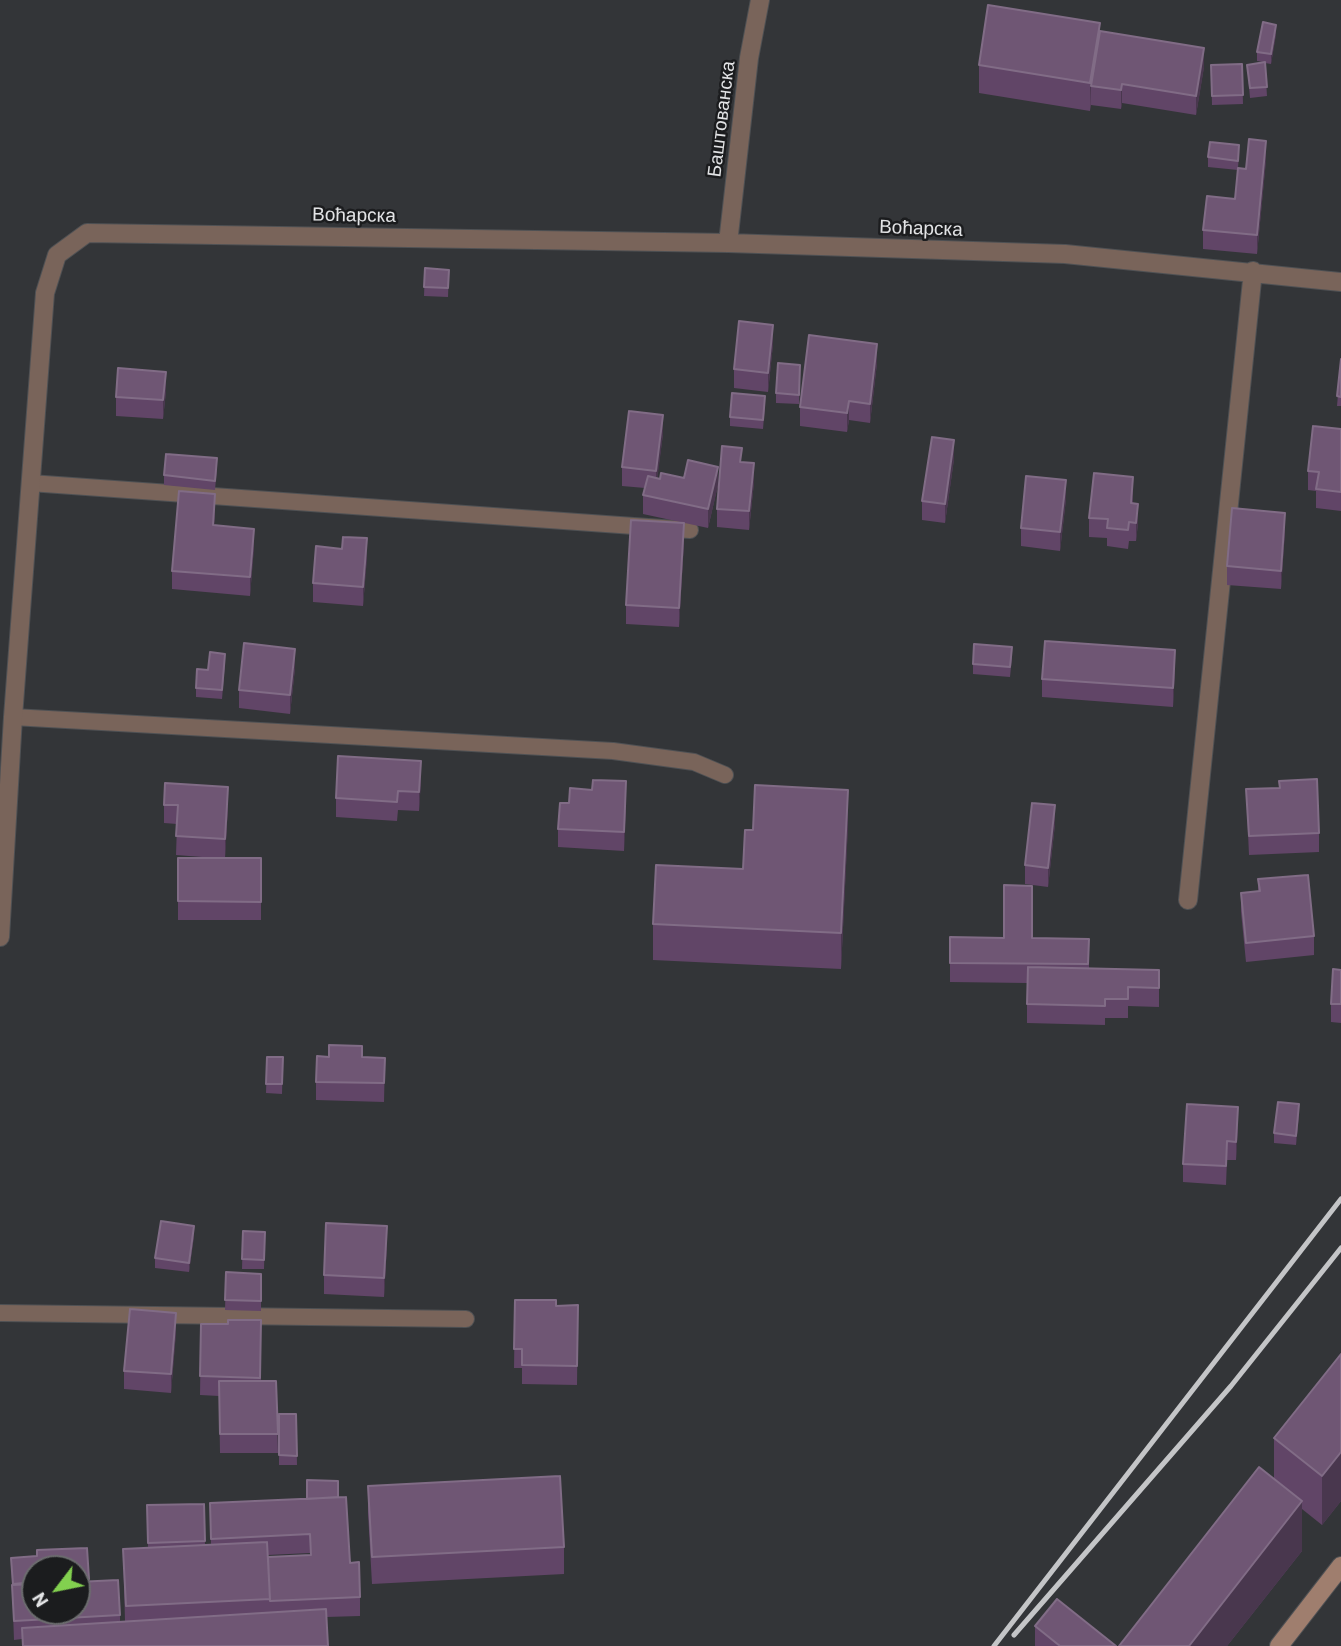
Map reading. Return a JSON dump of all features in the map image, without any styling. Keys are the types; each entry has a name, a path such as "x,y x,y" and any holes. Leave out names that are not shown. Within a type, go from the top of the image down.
{"main road":[{"path":"1279,1646 1341,1566"}],"street":[{"name":"Баштованска","path":"728,243 749,58 760,0"},
{"name":"Воћарска","path":"0,937 13,717 45,293 57,255 87,233 728,243 1065,254 1341,282"},
{"path":"1188,900 1253,271"}],"lane":[{"path":"30,483 690,530"},
{"path":"13,717 613,751 694,762 725,775"},
{"path":"0,1313 466,1319"}],"building":[{"path":"988,5 1100,23 1090,83 979,65"},
{"path":"1263,22 1276,25 1271,54 1257,52"},
{"path":"1100,31 1204,48 1196,96 1122,84 1121,90 1091,86"},
{"path":"1265,62 1267,87 1250,88 1247,65"},
{"path":"1242,64 1243,95 1212,96 1211,65"},
{"path":"1249,139 1266,141 1257,235 1203,230 1207,196 1235,199 1238,168 1246,169"},
{"path":"1210,142 1239,145 1238,161 1208,157"},
{"path":"425,268 449,270 448,288 424,287"},
{"path":"739,321 773,325 768,373 734,369"},
{"path":"809,335 877,344 870,404 849,401 847,413 800,407"},
{"path":"1341,359 1341,397 1337,396"},
{"path":"778,363 800,365 799,395 776,393"},
{"path":"118,368 166,372 163,400 116,397"},
{"path":"732,393 765,396 763,420 730,417"},
{"path":"629,411 663,415 656,471 622,467"},
{"path":"1313,426 1341,429 1341,492 1316,489 1319,472 1308,471"},
{"path":"932,437 954,440 945,504 922,501"},
{"path":"722,446 742,448 740,462 754,463 749,511 717,509"},
{"path":"166,454 217,458 215,481 164,475"},
{"path":"688,460 718,467 708,509 643,495 648,476 660,479 661,473 684,478"},
{"path":"1094,473 1133,477 1131,503 1138,504 1136,523 1129,522 1128,530 1107,528 1108,519 1089,518"},
{"path":"1026,476 1066,480 1060,532 1021,528"},
{"path":"179,491 215,494 213,525 254,529 250,577 172,571"},
{"path":"1232,508 1285,513 1281,571 1227,566"},
{"path":"631,520 684,523 679,608 626,605"},
{"path":"343,537 367,538 363,587 313,583 316,546 342,549"},
{"path":"1045,641 1175,650 1173,688 1042,679"},
{"path":"244,643 295,649 290,695 239,690"},
{"path":"974,644 1012,647 1010,667 973,664"},
{"path":"210,652 225,654 222,690 196,688 197,669 208,670"},
{"path":"338,756 421,761 419,792 398,791 397,802 336,798"},
{"path":"1317,779 1319,833 1249,836 1246,789 1280,788 1279,781"},
{"path":"593,780 626,781 624,832 558,829 560,803 569,803 570,788 592,790"},
{"path":"165,783 228,787 225,839 176,836 178,805 164,805"},
{"path":"755,785 848,790 841,933 653,924 656,865 743,869 745,830 753,830"},
{"path":"1032,803 1055,805 1048,868 1025,865"},
{"path":"178,858 261,858 261,902 178,901"},
{"path":"1308,875 1314,936 1246,943 1241,893 1260,891 1258,879"},
{"path":"1004,885 1032,886 1032,938 1089,939 1088,964 950,963 950,937 1004,938"},
{"path":"1028,967 1159,970 1159,988 1128,987 1128,999 1105,999 1105,1006 1027,1004"},
{"path":"1333,969 1341,970 1341,1004 1331,1004"},
{"path":"329,1045 362,1046 362,1057 385,1058 384,1083 316,1082 317,1056 329,1057"},
{"path":"267,1057 283,1057 282,1084 266,1084"},
{"path":"1278,1102 1299,1104 1296,1136 1274,1133"},
{"path":"1187,1104 1238,1107 1236,1142 1227,1141 1226,1166 1183,1164"},
{"path":"161,1221 194,1226 189,1263 155,1258"},
{"path":"326,1223 387,1226 384,1278 324,1275"},
{"path":"243,1231 265,1232 264,1260 242,1259"},
{"path":"226,1272 261,1274 261,1301 225,1300"},
{"path":"515,1300 556,1300 556,1306 578,1305 577,1366 522,1365 522,1349 514,1349"},
{"path":"130,1309 176,1313 171,1374 124,1371"},
{"path":"228,1320 261,1320 260,1378 200,1376 201,1324 228,1324"},
{"path":"1341,1354 1341,1452 1322,1476 1274,1438"},
{"path":"219,1381 276,1381 278,1434 220,1434"},
{"path":"279,1414 296,1414 297,1456 279,1455"},
{"path":"1259,1467 1302,1501 1189,1646 1119,1646"},
{"path":"560,1476 564,1547 372,1557 368,1486"},
{"path":"307,1480 338,1481 338,1497 307,1499"},
{"path":"346,1497 350,1563 359,1562 360,1597 270,1601 268,1557 311,1555 310,1534 211,1539 210,1503"},
{"path":"204,1504 205,1541 148,1543 147,1505"},
{"path":"267,1542 270,1599 126,1606 123,1549"},
{"path":"87,1548 87,1555 37,1555 37,1550"},
{"path":"21,1557 21,1583 13,1584 11,1558"},
{"path":"118,1580 120,1615 91,1617 91,1581"},
{"path":"12,1585 21,1585 21,1621 14,1621"},
{"path":"1057,1599 1116,1646 1060,1646 1035,1626"},
{"path":"326,1609 328,1646 23,1646 22,1628"}],"railway":[{"path":"994,1646 1341,1199"},
{"path":"1014,1635 1231,1386 1341,1248"}]}
